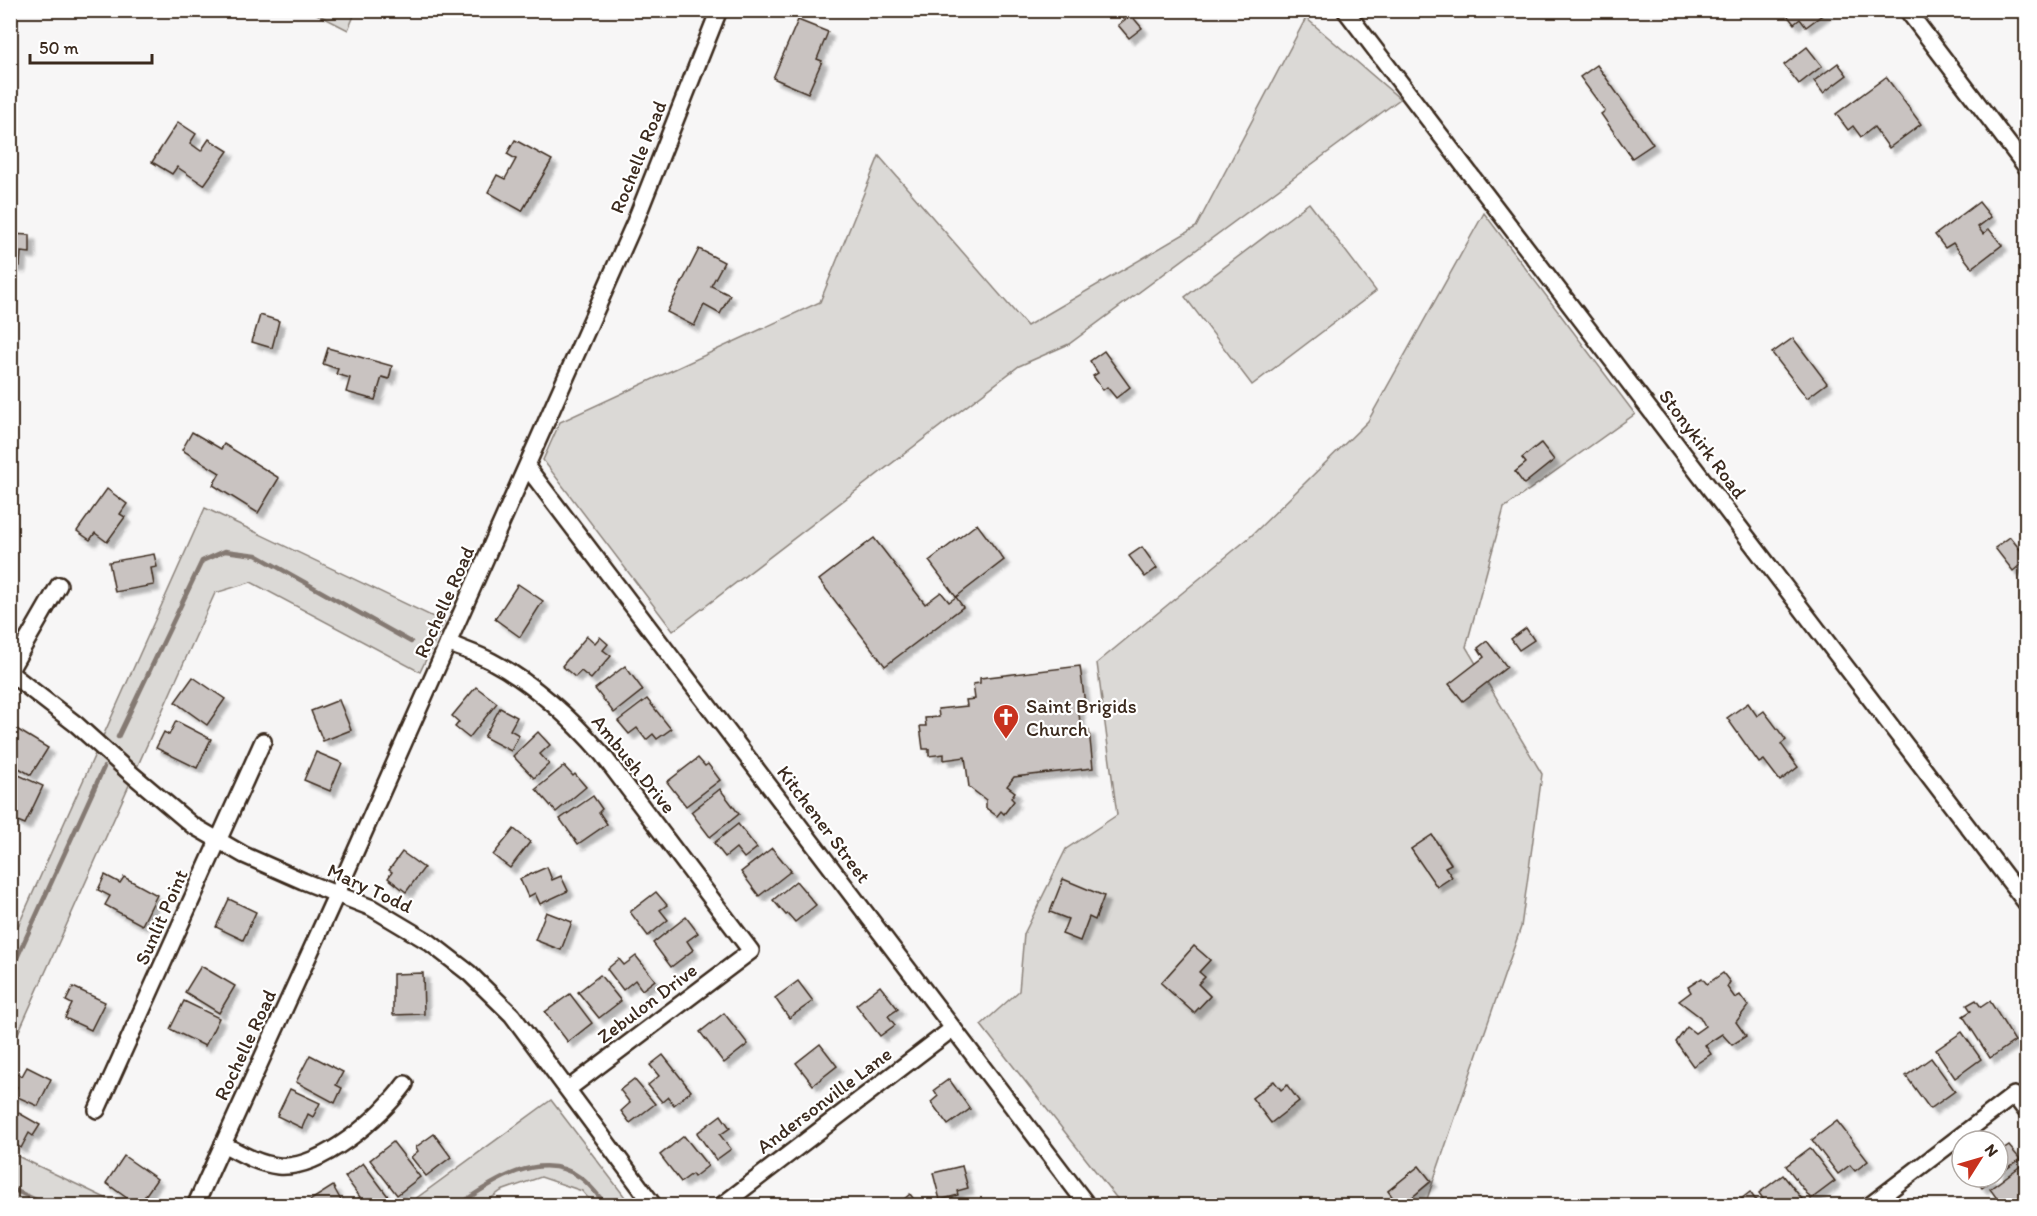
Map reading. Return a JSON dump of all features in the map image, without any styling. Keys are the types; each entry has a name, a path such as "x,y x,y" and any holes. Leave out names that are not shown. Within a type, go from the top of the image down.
{"street":[{"name":"Rochelle Road","path":"195,1206 337,893 635,222 719,10"},
{"name":"Stonykirk Road","path":"1345,10 2026,903"},
{"path":"1907,10 2026,167"},
{"name":"Kitchener Street","path":"527,467 1088,1206"},
{"path":"10,671 59,585"},
{"name":"Ambush Drive","path":"448,643 490,661 522,680 578,726 602,754 750,951"},
{"name":"Mary Todd","path":"10,671 77,724 192,825 244,855 372,908 399,923 469,973 512,1016 654,1206"},
{"name":"Sunlit Point","path":"97,1110 263,741"},
{"name":"Zebulon Drive","path":"568,1089 750,951"},
{"name":"Andersonville Lane","path":"721,1206 952,1029"},
{"path":"222,1144 248,1157 270,1164 293,1166 310,1162 331,1151 384,1110 405,1084"},
{"path":"1869,1206 2014,1095 2026,1111"}],"shaded area":[{"path":"311,11 356,11 348,30"},
{"path":"1306,18 1400,99 1069,344 1019,366 673,631 543,460 560,422 820,302 879,156 1027,326 1196,227"},
{"path":"1309,203 1376,291 1252,385 1185,297"},
{"path":"1484,213 1635,414 1504,508 1466,647 1542,774 1521,927 1425,1205 1402,1205 1431,1182 1419,1166 1388,1191 1399,1205 1122,1205 981,1025 1019,991 1024,934 1066,849 1117,815 1097,663 1250,537 1368,421","holes":["1540,443 1553,460 1524,483 1515,472 1526,463 1522,458","1432,835 1451,863 1445,867 1437,886 1411,849","1194,946 1210,960 1199,972 1204,977 1198,984 1210,996 1194,1013 1161,983","1273,1081 1281,1090 1287,1086 1271,1122 1252,1098"]},
{"path":"205,508 444,622 420,672 251,582 215,593 11,1049 11,942"},
{"path":"551,1100 631,1205 594,1205 582,1191 541,1177 501,1191 482,1205 407,1205"},
{"path":"11,1153 120,1205 11,1205"}],"building":[{"path":"1783,10 1829,10 1806,27 1800,19 1794,24"},
{"path":"2019,10 2026,10 2026,20"},
{"path":"1131,15 1142,28 1129,38 1118,25"},
{"path":"798,20 828,32 817,59 822,61 808,93 773,78"},
{"path":"1807,47 1822,66 1799,84 1784,65"},
{"path":"1838,63 1847,75 1823,93 1814,81"},
{"path":"1597,65 1653,144 1632,158 1601,114 1605,111 1580,77"},
{"path":"1886,77 1921,124 1889,148 1874,127 1861,137 1853,126 1848,130 1836,114"},
{"path":"178,122 196,134 190,143 201,151 209,139 228,151 204,185 177,167 172,174 152,162"},
{"path":"515,140 552,160 522,211 488,192 497,175 505,179 516,159 507,154"},
{"path":"1979,202 1991,217 1978,227 1983,234 1989,229 2002,245 1972,268 1953,243 1945,248 1935,235"},
{"path":"10,234 30,235 30,253 21,252 20,266 10,266"},
{"path":"699,249 724,262 711,286 730,295 720,314 704,305 694,326 667,312"},
{"path":"260,315 279,321 272,348 252,342"},
{"path":"1793,338 1827,383 1807,398 1772,353"},
{"path":"328,348 392,366 389,379 382,377 375,400 346,392 350,378 336,374 338,369 323,364"},
{"path":"1104,351 1130,387 1116,398 1107,387 1103,390 1093,376 1098,373 1090,361"},
{"path":"192,432 221,449 224,444 279,478 258,513 213,485 220,473 182,450"},
{"path":"1541,443 1554,460 1524,484 1515,472 1526,463 1522,458"},
{"path":"107,489 127,504 120,514 125,517 107,542 95,533 90,540 77,531"},
{"path":"977,524 1004,560 956,597 929,561"},
{"path":"2010,537 2026,557 2026,560 2013,571 1995,548"},
{"path":"874,538 925,604 941,592 949,602 956,597 963,607 885,666 819,580"},
{"path":"1142,547 1157,568 1145,577 1129,556"},
{"path":"154,554 157,567 151,568 154,585 115,592 109,562"},
{"path":"518,584 543,601 520,637 495,619"},
{"path":"1526,628 1534,640 1519,650 1511,639"},
{"path":"587,636 595,643 600,637 608,644 603,650 611,656 591,679 581,671 575,677 562,666"},
{"path":"1487,641 1507,667 1463,701 1449,684 1484,657 1478,648"},
{"path":"625,666 643,690 614,713 595,689"},
{"name":"Saint Brigids Church","path":"1080,666 1085,704 1078,705 1081,731 1089,730 1093,768 1014,777 1007,786 1015,792 1011,798 1014,801 1004,814 1001,811 997,816 986,808 986,800 969,787 965,757 944,760 944,754 929,756 929,749 923,749 920,726 926,726 925,718 939,717 938,709 967,706 966,700 975,699 973,684 980,683 980,678"},
{"path":"193,677 225,699 207,725 175,702"},
{"path":"476,687 497,703 469,738 455,727 459,722 452,716"},
{"path":"647,699 671,729 657,739 653,734 646,740 637,728 629,734 618,721"},
{"path":"339,700 351,730 323,741 311,711"},
{"path":"1748,703 1757,716 1764,711 1786,740 1781,744 1798,767 1780,781 1764,760 1759,763 1727,718"},
{"path":"500,708 517,717 510,730 519,735 511,751 484,737"},
{"path":"176,721 211,739 197,768 156,748 164,732 169,735"},
{"path":"15,728 48,748 31,775 10,763 10,736"},
{"path":"538,732 550,745 540,754 549,764 534,778 513,756"},
{"path":"316,752 342,763 330,791 304,780"},
{"path":"698,758 705,766 708,764 720,780 686,806 667,782"},
{"path":"564,766 573,776 575,774 586,787 556,812 536,789"},
{"path":"10,771 43,786 25,824 10,818"},
{"path":"720,789 739,814 710,837 691,812"},
{"path":"593,796 602,809 599,812 607,824 578,844 560,819"},
{"path":"738,824 757,848 744,858 736,848 725,857 714,843"},
{"path":"514,829 530,842 510,868 493,855"},
{"path":"1432,835 1451,864 1445,867 1452,877 1437,887 1411,849"},
{"path":"772,848 791,871 759,896 741,872"},
{"path":"402,852 424,868 406,892 388,878 392,872 389,870"},
{"path":"547,867 552,880 561,876 568,891 540,904 535,893 528,897 520,879"},
{"path":"105,875 120,883 124,877 157,895 142,925 105,905 110,896 98,890"},
{"path":"1063,879 1104,896 1095,920 1089,917 1080,941 1062,934 1068,919 1050,912"},
{"path":"796,881 816,905 795,922 773,900"},
{"path":"656,892 667,905 660,910 668,920 648,936 630,912"},
{"path":"229,899 256,912 243,940 216,927"},
{"path":"546,912 572,922 561,950 535,940"},
{"path":"686,917 698,933 687,941 693,950 671,967 653,943"},
{"path":"1194,946 1210,960 1199,972 1205,977 1198,984 1210,996 1194,1013 1161,983"},
{"path":"636,956 655,980 642,990 635,980 623,990 607,969 619,959 624,965"},
{"path":"201,966 235,986 219,1013 185,992"},
{"path":"423,973 424,1014 393,1015 393,974"},
{"path":"1723,973 1730,982 1727,987 1735,998 1740,995 1748,1006 1736,1022 1746,1036 1732,1045 1722,1034 1705,1045 1711,1054 1693,1066 1676,1042 1687,1027 1695,1033 1705,1026 1700,1017 1679,1001 1691,992 1688,987 1702,978 1707,984"},
{"path":"600,975 621,1001 599,1018 578,992"},
{"path":"798,981 813,1001 789,1018 775,998"},
{"path":"880,986 898,1009 888,1016 895,1025 880,1036 856,1005"},
{"path":"73,987 105,1002 91,1030 65,1018 72,1004 66,1001"},
{"path":"570,994 592,1023 568,1042 545,1012"},
{"path":"1976,1000 1981,1007 1990,1001 2015,1041 1990,1058 1963,1016 1971,1011 1967,1005"},
{"path":"184,1001 219,1018 205,1046 170,1029"},
{"path":"724,1013 748,1044 724,1063 700,1032"},
{"path":"1962,1032 1981,1059 1955,1078 1936,1050"},
{"path":"820,1044 837,1066 813,1085 796,1063"},
{"path":"310,1055 343,1072 336,1085 342,1088 335,1103 296,1082"},
{"path":"663,1055 691,1091 674,1105 668,1097 662,1102 648,1085 659,1076 650,1065"},
{"path":"1931,1058 1955,1091 1930,1109 1906,1076"},
{"path":"27,1067 51,1079 38,1106 13,1095 17,1087 10,1084 14,1072 22,1076"},
{"path":"634,1079 655,1104 630,1123 621,1111 630,1103 620,1090"},
{"path":"949,1079 970,1109 948,1125 931,1102 938,1096 934,1090"},
{"path":"1274,1081 1281,1090 1287,1085 1299,1101 1271,1123 1252,1098"},
{"path":"290,1089 320,1103 313,1117 308,1114 302,1128 277,1116"},
{"path":"10,1108 40,1125 33,1136 29,1133 21,1148 10,1142"},
{"path":"721,1115 730,1128 720,1135 731,1149 716,1160 697,1133"},
{"path":"1837,1121 1868,1161 1855,1171 1850,1165 1838,1174 1812,1140"},
{"path":"434,1134 451,1157 426,1176 411,1157 418,1151 416,1147"},
{"path":"684,1136 708,1166 694,1177 692,1174 681,1182 660,1155"},
{"path":"393,1142 420,1177 397,1195 370,1160"},
{"path":"2010,1147 2020,1159 2010,1166"},
{"path":"1810,1148 1835,1181 1811,1199 1786,1166"},
{"path":"124,1156 157,1179 138,1206 106,1183"},
{"path":"363,1163 393,1203 390,1206 349,1206 360,1197 345,1177"},
{"path":"2022,1165 2026,1171 2026,1201 2021,1206 2011,1206 2007,1200 2001,1204 1990,1189 2010,1189 2010,1174"},
{"path":"962,1166 968,1188 957,1191 958,1195 940,1200 933,1173"},
{"path":"1419,1166 1431,1181 1402,1206 1399,1206 1388,1191"},
{"path":"1783,1175 1802,1199 1794,1206 1768,1206 1759,1193"},
{"path":"333,1186 344,1206 308,1206 306,1203"},
{"path":"1750,1192 1760,1206 1732,1206"},
{"path":"910,1194 919,1206 896,1206"}],"waterway":[{"path":"118,737 202,561 225,551 256,555 411,642"},
{"path":"10,973 104,767"},
{"path":"457,1206 485,1187 517,1172 533,1167 550,1166 566,1170 581,1178 607,1206"},
{"path":"10,1188 49,1206"}],"place":[{"name":"Saint Brigids Church","path":"1006,740"}]}
